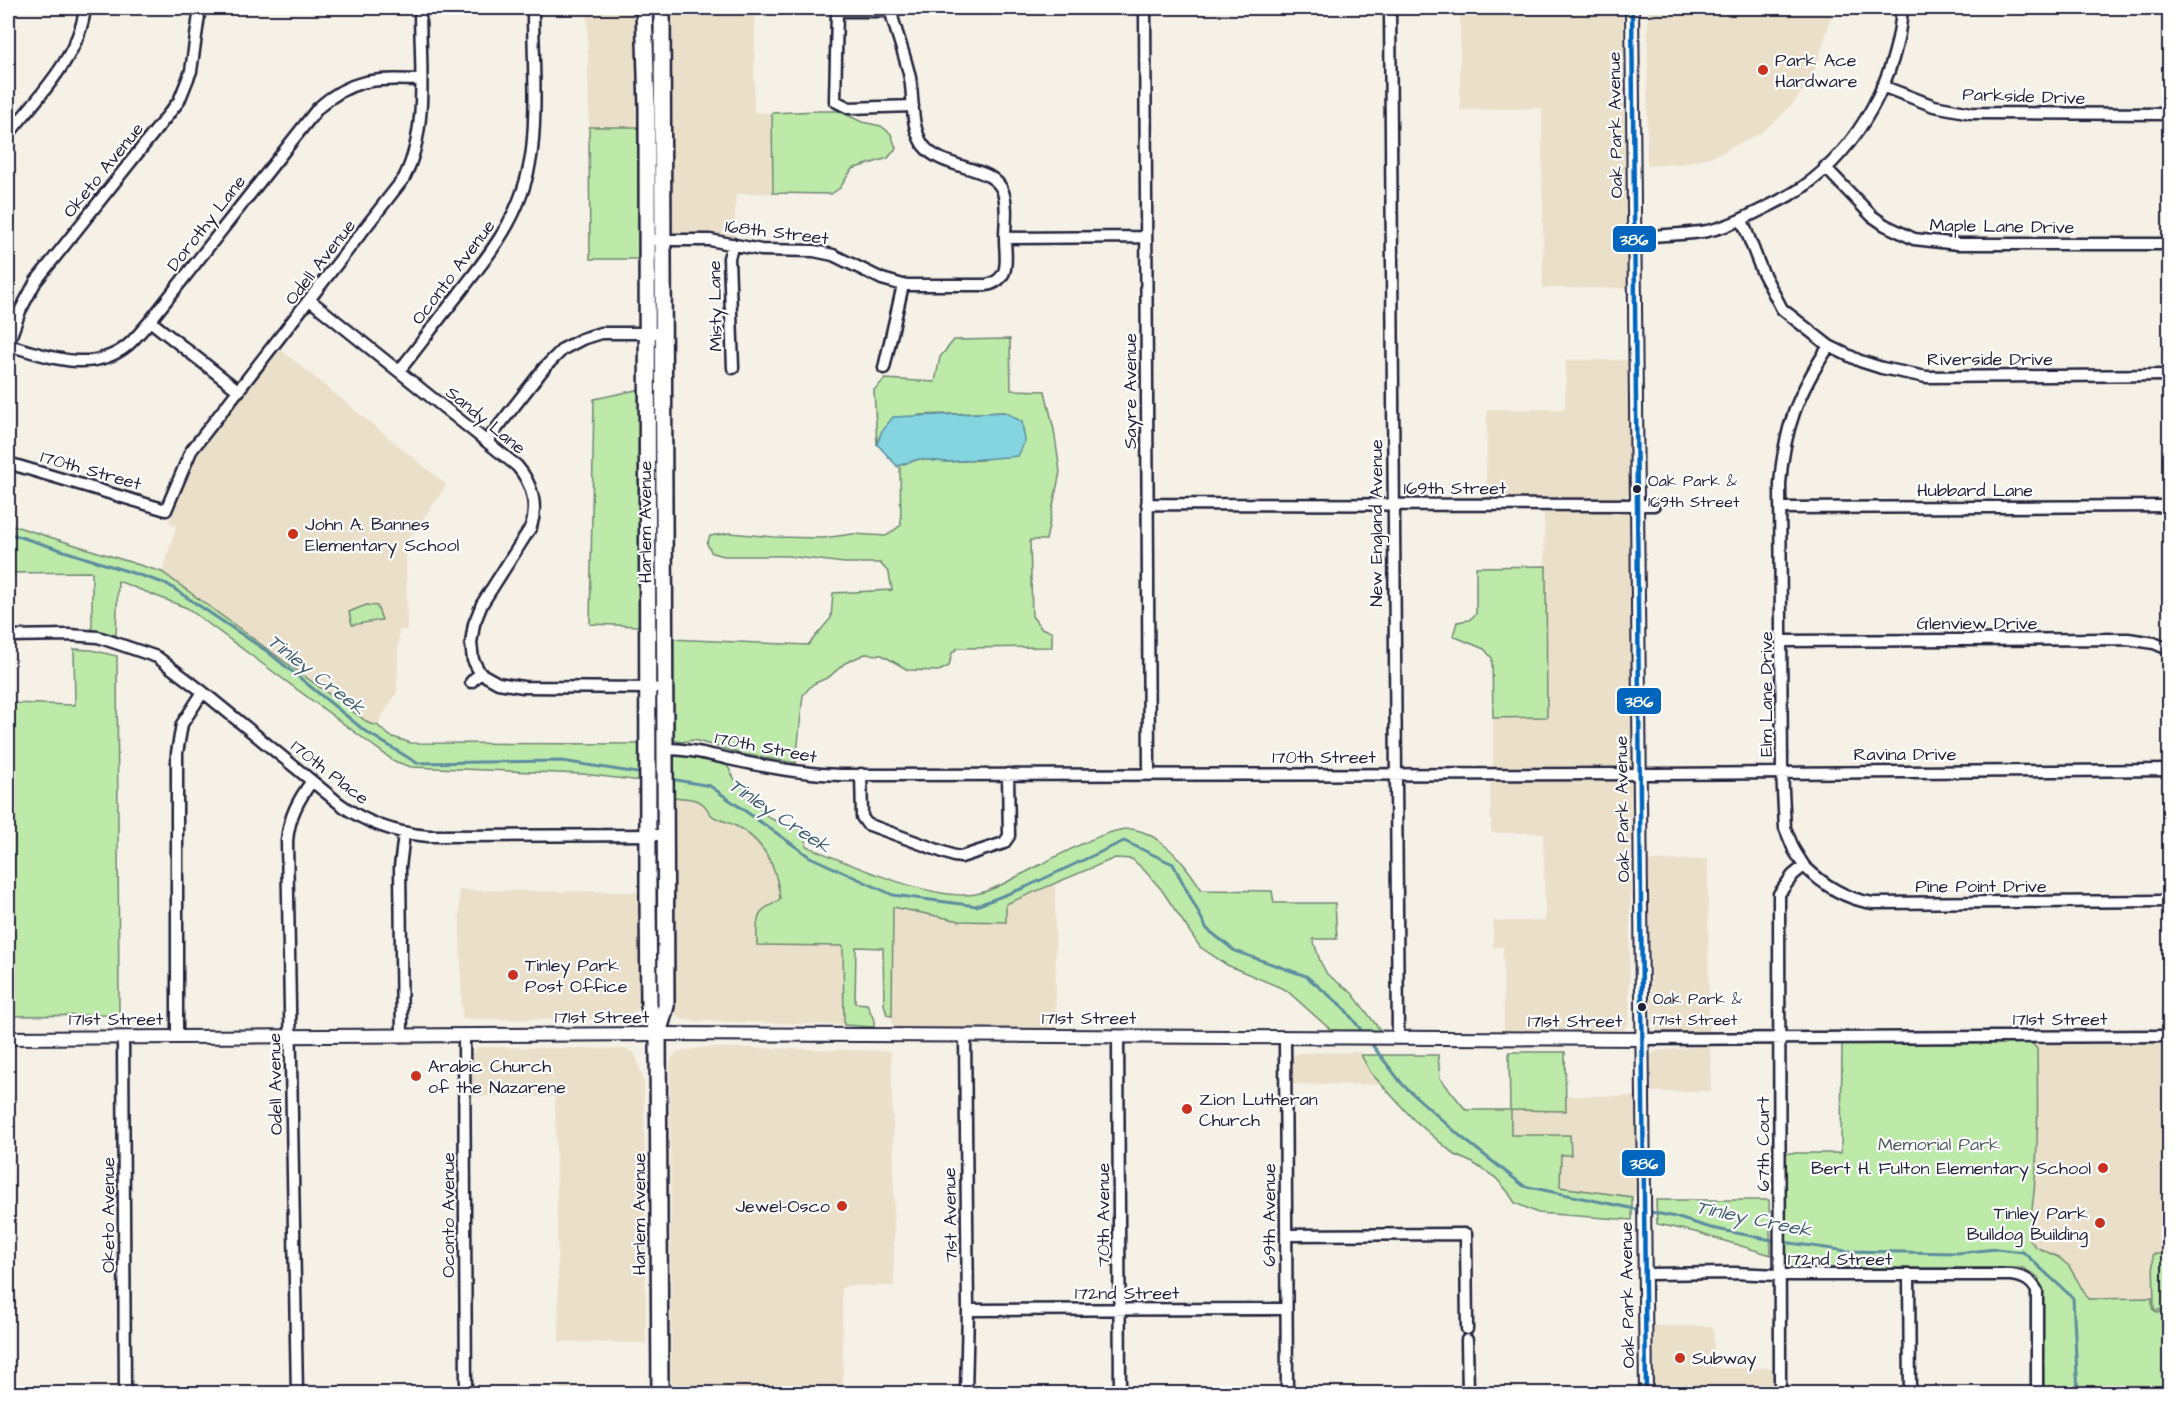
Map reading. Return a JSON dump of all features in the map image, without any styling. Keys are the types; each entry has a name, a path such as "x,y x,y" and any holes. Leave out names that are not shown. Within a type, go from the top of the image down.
{"main road":[{"name":"Harlem Avenue","path":"644,8 647,241 649,1006 657,1034 660,1394"},
{"name":"Harlem Avenue","path":"657,1034 666,1006 662,8"}],"street":[{"path":"8,135 67,58 81,30 85,8"},
{"name":"Oketo Avenue","path":"8,345 20,311 36,281 179,101 191,71 200,8"},
{"name":"Odell Avenue","path":"166,510 191,451 405,178 417,142 421,108 420,8"},
{"name":"Oconto Avenue","path":"399,371 493,250 507,229 519,200 527,174 533,137 533,8"},
{"name":"Sayre Avenue","path":"1145,8 1149,774"},
{"name":"New England Avenue","path":"1390,8 1392,505 1398,1038"},
{"name":"Oak Park Avenue","path":"1632,8 1646,1394"},
{"path":"1634,237 1708,231 1742,220 1805,186 1856,131 1882,86 1894,53 1902,8"},
{"path":"890,9 837,11 835,101 849,108 913,106"},
{"name":"168th Street","path":"647,241 710,240 761,250 814,251 833,255 882,279 903,285 987,285 1002,278 1004,273 1005,198 998,182 944,161 924,146 917,132 910,76 890,9"},
{"name":"Dorothy Lane","path":"8,345 62,360 91,361 103,358 127,345 150,321 318,108 352,84 366,81 420,80"},
{"name":"Parkside Drive","path":"1882,86 1934,106 1971,113 2169,114"},
{"name":"Maple Lane Drive","path":"1825,167 1872,216 1914,239 1958,244 2169,244"},
{"name":"Riverside Drive","path":"1742,220 1761,269 1782,309 1829,346 1860,361 1926,377 2169,375"},
{"path":"1005,238 1146,237"},
{"name":"Misty Lane","path":"733,244 729,258 733,368"},
{"path":"884,368 903,285"},
{"name":"Sandy Lane","path":"310,301 487,441 523,473 529,484 535,514 531,527 482,604 474,624 471,643 473,660 480,673"},
{"path":"150,321 239,391"},
{"path":"487,441 545,367 562,349 601,333 664,333"},
{"name":"Elm Lane Drive","path":"1804,866 1785,828 1782,771 1781,470 1791,420 1801,392 1829,346"},
{"name":"170th Street","path":"8,463 166,510"},
{"name":"169th Street","path":"1147,504 1654,505"},
{"name":"Hubbard Lane","path":"1781,507 2169,506"},
{"name":"170th Place","path":"8,636 83,635 106,639 157,657 351,812 374,824 404,834 428,836 666,835"},
{"name":"Glenview Drive","path":"1782,641 2128,639 2154,643 2169,650"},
{"path":"471,682 480,673 498,683 523,687 665,688"},
{"path":"177,1037 177,753 182,724 203,692"},
{"name":"170th Street","path":"665,749 701,751 729,759 826,775 1640,773"},
{"name":"Ravina Drive","path":"1640,773 2169,770"},
{"path":"861,774 862,817 867,824 954,856 1004,843 1009,836 1008,774"},
{"name":"Odell Avenue","path":"297,1394 287,841 294,809 312,781"},
{"path":"402,1036 400,867 404,834"},
{"path":"1780,1038 1779,894 1793,875 1804,866"},
{"name":"Pine Point Drive","path":"1804,866 1838,892 1873,903 2169,901"},
{"name":"171st Street","path":"8,1038 657,1034 1642,1039 2169,1036"},
{"name":"Oconto Avenue","path":"464,1035 466,1394"},
{"name":"71st Avenue","path":"965,1036 968,1310 966,1394"},
{"name":"70th Avenue","path":"1118,1036 1120,1394"},
{"name":"Oketo Avenue","path":"123,1037 125,1394"},
{"name":"69th Avenue","path":"1285,1037 1287,1394"},
{"name":"67th Court","path":"1780,1038 1778,1235 1780,1394"},
{"path":"1286,1235 1466,1234 1467,1329"},
{"name":"172nd Street","path":"1645,1274 2011,1275 2023,1277 2033,1283 2037,1291 2037,1394"},
{"path":"1909,1276 1910,1394"},
{"name":"172nd Street","path":"968,1310 1286,1309"},
{"path":"1467,1340 1468,1394"}],"shaded area":[{"path":"587,8 640,8 641,127 589,127"},
{"path":"666,8 755,8 754,112 772,113 773,193 736,194 734,238 705,234 674,235 669,229"},
{"path":"1460,8 1623,8 1628,288 1543,288 1542,108 1460,110"},
{"path":"1648,8 1833,8 1818,62 1808,83 1778,119 1759,134 1714,156 1682,164 1647,166"},
{"name":"John A. Bannes Elementary School","path":"280,349 447,485 406,542 407,630 399,630 397,692 377,725 370,724 162,572 176,527 169,521 193,463"},
{"path":"1566,360 1630,360 1632,490 1624,498 1486,498 1487,409 1565,409"},
{"path":"1544,510 1632,510 1632,766 1493,767 1493,718 1547,716"},
{"path":"1490,779 1625,779 1632,784 1629,1016 1628,1024 1623,1030 1504,1031 1503,947 1493,947 1493,921 1545,921 1543,833 1491,833"},
{"path":"673,797 691,799 704,805 717,819 753,837 770,859 778,879 780,900 763,910 844,946 844,1025 696,1021 681,1019 672,1010"},
{"path":"1708,859 1709,1033 1662,1032 1652,1024 1648,861"},
{"path":"1055,884 1056,1031 1011,1032 892,1028 892,907 960,921 1005,922 1006,904"},
{"path":"459,890 644,892 640,1007 628,1015 610,1020 462,1019"},
{"name":"Bert H. Fulton Elementary School","path":"2169,1041 2169,1312 2157,1312 2152,1309 2152,1298 2088,1299 2069,1266 2036,1247 2028,1238 2034,1205 2038,1132 2037,1049 2035,1045 2027,1042"},
{"path":"1710,1046 1711,1091 1652,1092 1651,1055 1656,1051"},
{"path":"477,1047 625,1049 635,1053 644,1082 646,1343 559,1342 555,1097 472,1096 472,1054"},
{"path":"707,1047 891,1051 894,1286 845,1286 842,1289 843,1393 671,1393 670,1065 672,1057 677,1052"},
{"path":"1361,1052 1371,1073 1381,1085 1288,1084 1288,1064 1292,1056 1300,1053"},
{"path":"1566,1096 1635,1096 1635,1197 1560,1187 1561,1155 1511,1135 1511,1110 1566,1111"},
{"path":"1654,1326 1713,1326 1715,1368 1773,1368 1773,1393 1654,1393"},
{"path":"560,1385 646,1387 646,1393 560,1393"}],"green space":[{"path":"839,111 862,122 881,126 891,134 896,148 888,158 852,169 840,188 831,194 773,193 772,113"},
{"path":"589,127 641,127 642,259 590,259"},
{"path":"1010,339 1011,390 1045,391 1060,472 1046,540 1030,540 1032,616 1041,628 1052,632 1052,647 958,648 952,653 949,666 939,671 908,670 882,655 865,654 845,663 829,677 813,684 803,695 796,763 742,754 694,740 681,742 673,740 670,639 808,645 831,618 833,593 892,590 889,573 880,563 844,563 788,556 724,556 712,553 707,544 710,536 730,533 823,538 853,534 886,536 901,525 900,468 897,466 919,459 947,462 983,460 1005,412 919,415 882,431 877,444 874,390 885,379 935,382 940,357 954,340"},
{"path":"641,389 640,626 590,624 594,399"},
{"path":"8,524 162,572 370,724 377,725 390,736 411,743 642,744 641,781 583,774 411,767 394,761 187,608 118,581 116,635 92,630 92,572 8,573"},
{"path":"1546,566 1547,717 1493,718 1492,658 1484,649 1453,636 1457,622 1469,620 1476,614 1476,567"},
{"path":"366,605 377,606 382,620 352,625 349,612"},
{"path":"74,649 117,656 119,1015 8,1016 8,703 75,705"},
{"path":"680,753 696,755 727,765 735,780 747,790 755,804 768,817 785,826 807,829 806,846 915,887 958,895 976,894 1003,884 1088,841 1116,831 1131,829 1157,839 1183,864 1202,890 1272,891 1274,903 1335,903 1337,939 1313,939 1320,961 1327,974 1352,993 1380,1030 1332,1031 1286,990 1227,965 1200,947 1161,889 1145,871 1132,859 1115,858 1006,904 1006,922 960,921 893,907 892,1016 887,1015 884,1004 883,948 856,947 855,1003 867,1004 874,1020 874,1027 844,1025 843,946 757,945 760,914 780,899 772,865 761,847 744,831 714,817 704,805 697,801 673,797 673,757"},
{"name":"Memorial Park","path":"2031,1042 2037,1049 2037,1120 2036,1167 2028,1238 2036,1247 2058,1257 2069,1266 2088,1299 2152,1298 2154,1310 2169,1312 2169,1393 2044,1393 2042,1290 2038,1277 2023,1268 1791,1268 1785,1260 1785,1153 1841,1153 1842,1043"},
{"path":"1509,1052 1565,1052 1566,1111 1511,1110 1511,1135 1570,1135 1571,1155 1561,1155 1560,1187 1632,1197 1632,1220 1538,1213 1515,1203 1496,1178 1473,1163 1455,1155 1413,1119 1371,1073 1361,1055 1438,1055 1440,1078 1466,1110 1510,1110"},
{"path":"1656,1200 1769,1200 1771,1255 1695,1232 1657,1224"},
{"path":"2153,1254 2169,1254 2169,1309 2154,1310"}],"water":[{"path":"1005,412 1022,422 1025,441 1018,456 947,462 919,459 897,466 877,444 882,431 893,417"}],"waterway":[{"name":"Tinley Creek","path":"8,533 167,584 268,652 365,731 417,763 562,761 644,774"},
{"name":"Tinley Creek","path":"671,779 710,786 810,857 893,895 976,906 1026,887 1124,841 1173,864 1207,929 1235,951 1306,976 1343,1007 1362,1031"},
{"name":"Tinley Creek","path":"1373,1046 1403,1085 1460,1136 1524,1186 1640,1210"},
{"name":"Tinley Creek","path":"1646,1211 1711,1228 1777,1241"},
{"name":"Tinley Creek","path":"1783,1242 1847,1251 1958,1253 1996,1249 2023,1252 2073,1298 2078,1394"}],"transit line":[{"name":"386","path":"1632,8 1646,1394"}],"place":[{"name":"Park Ace Hardware","path":"1763,70"},
{"name":"Oak Park & 169th Street","path":"1637,489"},
{"name":"John A. Bannes Elementary School","path":"293,534"},
{"name":"Tinley Park Post Office","path":"513,975"},
{"name":"Oak Park & 171st Street","path":"1642,1007"},
{"name":"Arabic Church of the Nazarene","path":"416,1076"},
{"name":"Zion Lutheran Church","path":"1187,1109"},
{"name":"Bert H. Fulton Elementary School","path":"2103,1168"},
{"name":"Jewel-Osco","path":"842,1206"},
{"name":"Tinley Park Bulldog Building","path":"2100,1223"},
{"name":"Subway","path":"1680,1358"}]}
